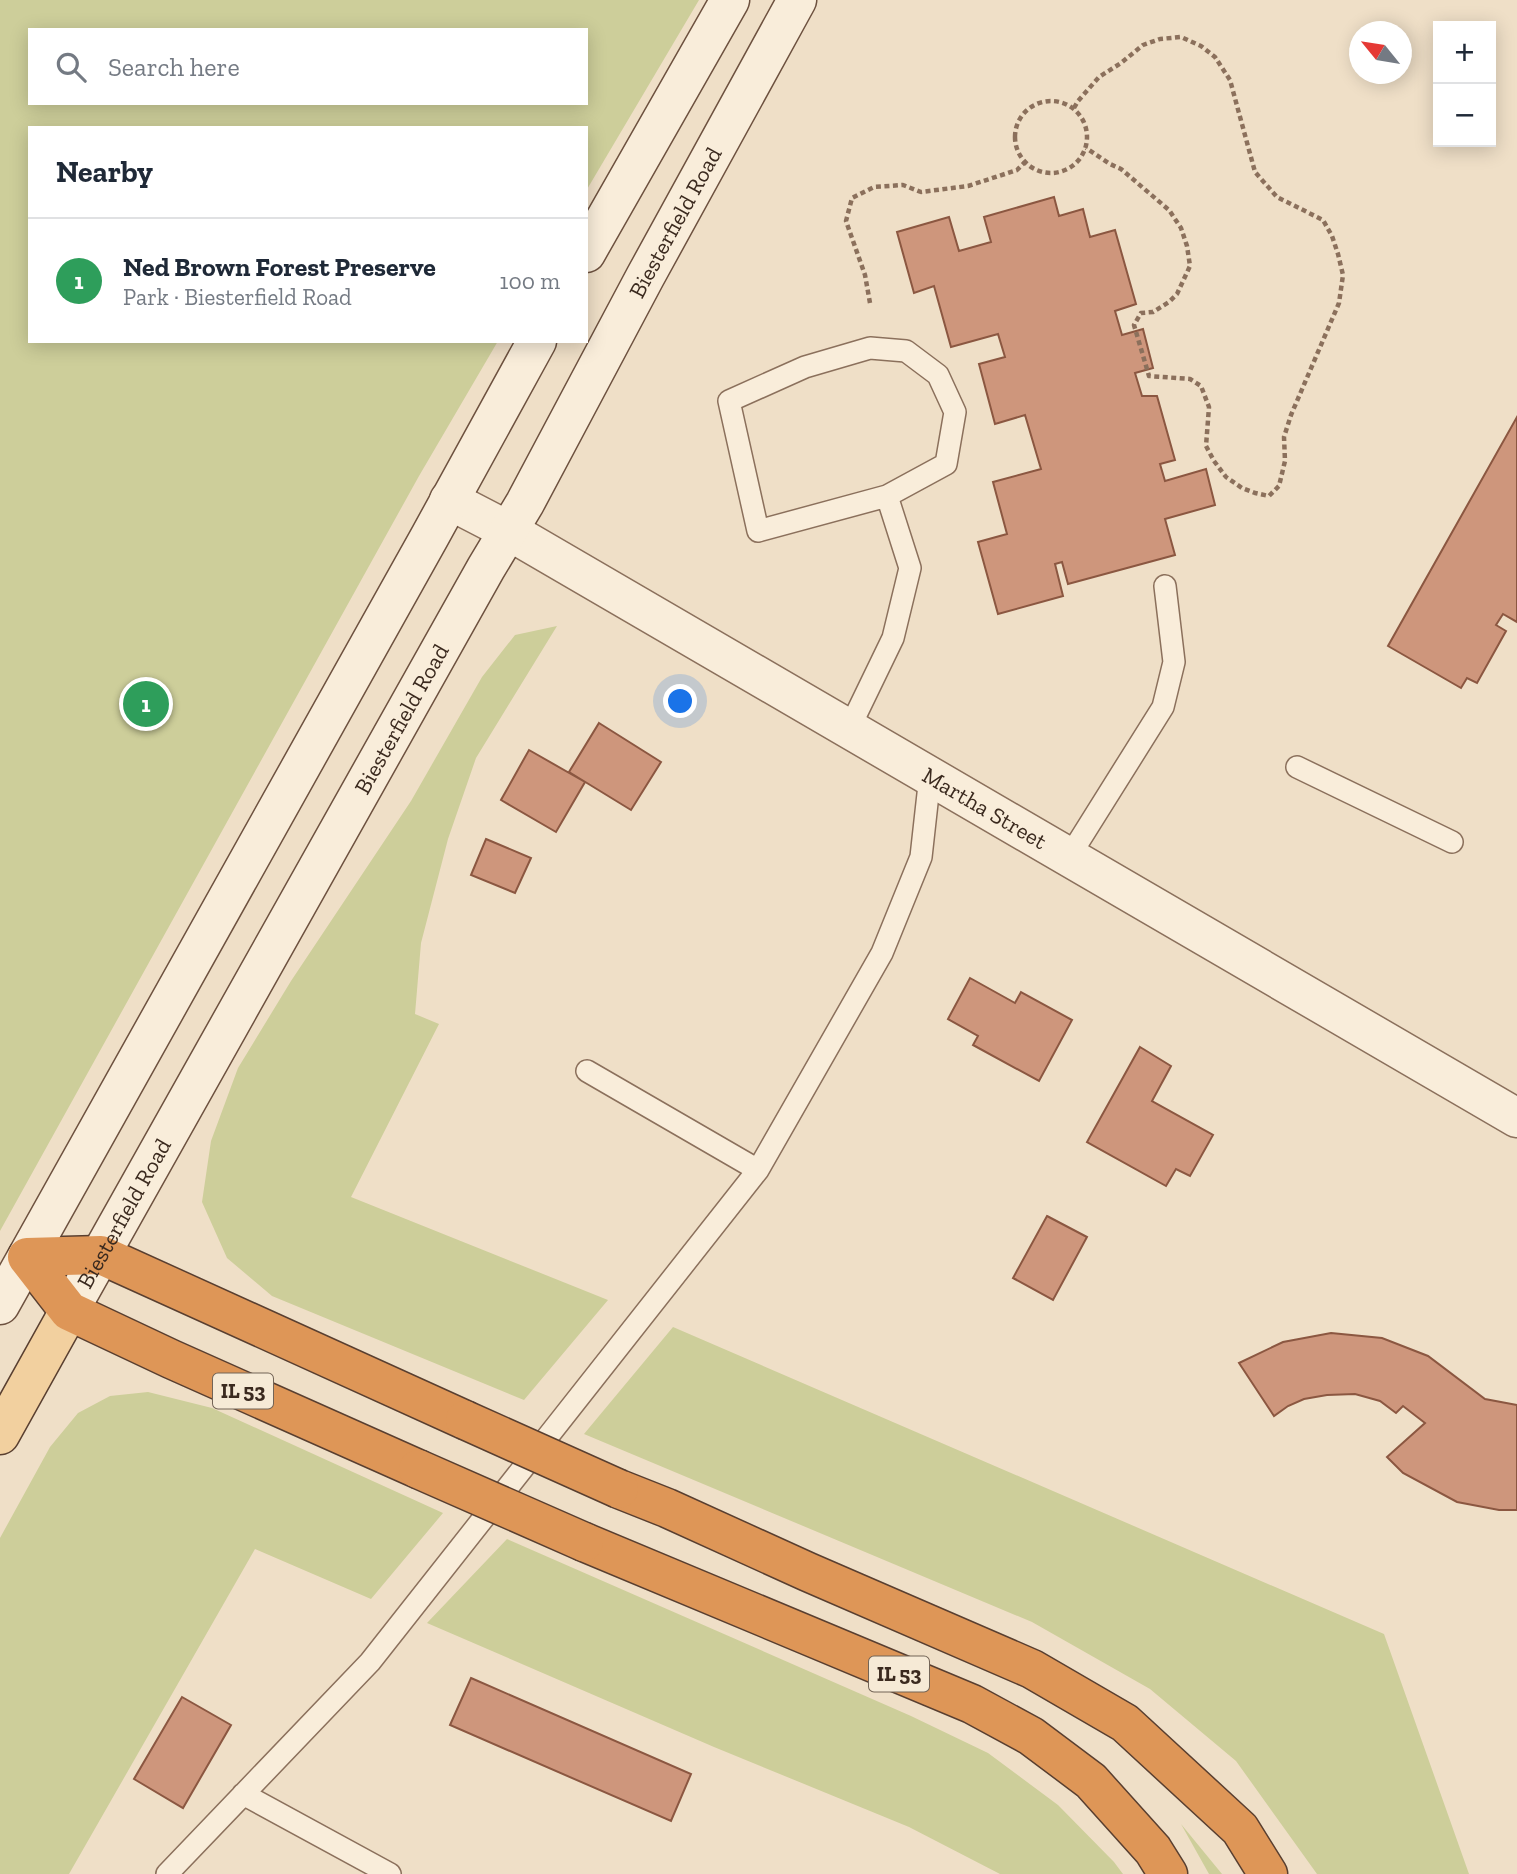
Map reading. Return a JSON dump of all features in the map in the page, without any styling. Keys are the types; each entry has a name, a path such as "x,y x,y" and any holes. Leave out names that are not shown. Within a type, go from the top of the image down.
{"highway":[{"path":"27,1257 100,1255 619,1489 1032,1669 1125,1723 1240,1829 1268,1874"},
{"name":"IL 53","path":"27,1257 69,1311 584,1542 972,1704 1031,1736 1091,1781 1153,1850 1168,1874"}],"main road":[{"path":"588,249 730,0"},
{"name":"Biesterfield Road","path":"0,1435 517,517 797,0"},
{"path":"0,1305 536,343"},
{"name":"Martha Street","path":"449,500 517,517 849,729 1517,1118"}],"lane":[{"path":"870,348 906,351 938,375 955,412 946,464 887,496 758,531 729,401 805,367 870,348"},
{"path":"849,729 893,638 909,568 887,496"},
{"path":"1069,857 1163,707 1174,662 1165,586"},
{"path":"1297,767 1452,842"},
{"path":"167,1874 370,1662 758,1170 882,953 920,857 930,776"},
{"path":"587,1070 758,1170"},
{"path":"243,1794 378,1871"}],"path":[{"path":"1074,108 1099,77 1143,45 1160,39 1181,37 1191,41 1215,57 1230,80 1255,172 1277,197 1323,220 1332,236 1343,275 1339,303 1290,415 1284,437 1285,461 1279,486 1269,496 1242,488 1226,477 1214,461 1206,446 1209,407 1201,386 1190,379 1149,376 1134,325 1141,313 1153,312 1177,294 1190,266 1187,246 1181,229 1169,211 1121,169 1086,148"},
{"path":"1040,102 1064,102 1082,117 1088,137 1086,148 1074,165 1055,173 1038,171 1025,162 1018,152 1016,128 1029,108 1040,102"},
{"path":"870,303 865,275 846,221 852,198 874,187 903,185 921,192 968,186 1017,170 1025,162"}],"green space":[{"path":"0,0 699,0 588,188 588,126 28,126 28,343 497,343 419,476 0,1231"},
{"path":"557,626 476,758 448,839 421,943 415,1014 439,1024 351,1197 608,1300 524,1400 272,1296 227,1258 202,1202 211,1141 238,1068 291,981 411,801 482,677 515,635"},
{"path":"673,1327 1384,1634 1469,1874 1317,1874 1236,1761 1150,1689 1032,1622 584,1434"},
{"path":"148,1392 212,1408 443,1513 371,1599 255,1549 69,1874 0,1874 0,1538 50,1447 78,1413 110,1396"},
{"path":"507,1539 911,1716 988,1753 1058,1805 1123,1874 1000,1874 909,1827 714,1747 427,1623"},
{"path":"1181,1824 1222,1874 1209,1874"}],"building":[{"path":"1054,197 1059,216 1083,209 1090,237 1115,230 1136,304 1115,311 1122,335 1143,329 1153,368 1135,373 1142,396 1157,396 1175,460 1160,464 1165,481 1206,469 1215,505 1165,519 1175,555 1068,584 1062,562 1055,564 1063,596 998,614 978,542 1007,534 993,482 1041,469 1025,415 995,424 979,364 1005,357 998,334 951,347 934,286 914,293 897,232 949,217 959,251 991,242 984,217"},
{"path":"1517,417 1517,622 1503,614 1496,625 1506,631 1477,683 1467,678 1461,688 1388,646"},
{"path":"599,723 661,762 631,810 569,772"},
{"path":"529,750 585,782 556,832 501,800"},
{"path":"486,839 531,858 515,893 471,875"},
{"path":"970,978 1015,1003 1021,992 1072,1020 1039,1081 973,1045 978,1036 948,1019"},
{"path":"1140,1047 1171,1066 1152,1101 1213,1135 1190,1176 1176,1169 1166,1186 1087,1142"},
{"path":"1047,1216 1087,1237 1053,1300 1013,1278"},
{"path":"1331,1333 1382,1338 1428,1356 1485,1399 1517,1405 1517,1510 1499,1510 1457,1502 1403,1473 1387,1457 1425,1423 1403,1406 1396,1413 1380,1401 1355,1394 1327,1395 1304,1399 1274,1416 1239,1363 1283,1342"},
{"path":"471,1678 691,1774 671,1821 450,1725"},
{"path":"182,1697 231,1725 183,1808 134,1779"}],"place":[{"name":"Ned Brown Forest Preserve","path":"146,704"}]}
